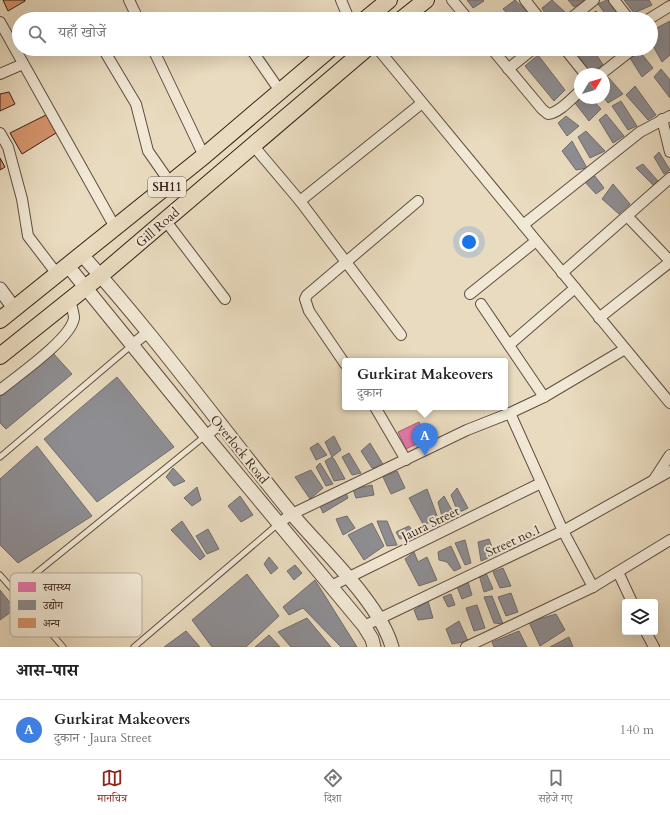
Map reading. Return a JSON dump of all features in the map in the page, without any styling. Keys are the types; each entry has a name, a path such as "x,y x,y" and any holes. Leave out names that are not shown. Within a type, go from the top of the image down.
{"main road":[{"path":"374,12 389,0"},
{"path":"411,12 426,0"},
{"name":"Gill Road","path":"0,320 171,184 322,56"},
{"name":"Gill Road","path":"0,356 100,276 252,144 358,56"}],"street":[{"path":"129,0 135,12"},
{"path":"341,0 346,12"},
{"path":"452,0 462,12"},
{"path":"525,0 534,12"},
{"path":"579,12 594,0"},
{"path":"614,0 623,12"},
{"path":"658,13 670,6"},
{"path":"0,22 12,44"},
{"path":"19,56 116,229"},
{"path":"107,56 136,104 148,150 171,184"},
{"path":"156,56 204,156"},
{"path":"256,56 280,92"},
{"path":"384,56 670,403"},
{"path":"498,56 542,109 548,114 552,114 558,110 574,96"},
{"path":"508,69 524,56"},
{"path":"571,56 580,68"},
{"path":"609,68 624,56"},
{"path":"0,74 23,64"},
{"path":"300,201 422,103"},
{"path":"523,225 640,132 666,118 670,152"},
{"path":"0,133 8,147 22,198 28,236 62,270"},
{"path":"252,144 300,201 401,335"},
{"path":"562,273 628,217 670,178"},
{"path":"342,360 309,311 305,299 310,292 418,201"},
{"path":"599,318 670,262 628,217"},
{"path":"165,220 225,299"},
{"path":"470,294 536,241"},
{"name":"Overlock Road","path":"82,255 147,333 292,514 348,578 380,620 389,636 392,647"},
{"name":"Overlock Road","path":"62,270 86,287 206,436 280,523 364,626 374,647"},
{"path":"509,345 575,288"},
{"path":"0,289 14,308"},
{"path":"0,390 52,348 68,331 74,317 70,300"},
{"path":"480,304 544,397"},
{"path":"133,344 147,333"},
{"path":"280,523 292,514 467,430 510,413 544,397 624,349"},
{"path":"377,410 406,460"},
{"path":"510,413 563,531 593,587"},
{"path":"206,436 220,424"},
{"path":"653,480 670,454"},
{"name":"Street no.1","path":"364,626 380,620 563,531 670,471"},
{"name":"Jaura Street","path":"331,586 541,483"},
{"path":"466,647 593,587 670,540"},
{"path":"618,572 631,599"},
{"path":"648,635 654,647"}],"lane":[{"path":"0,457 133,344"},
{"path":"36,573 206,436"},
{"path":"134,647 280,523"},
{"path":"0,575 10,586"},
{"path":"54,637 63,647"}],"building: स्वास्थ्य":[{"path":"419,422 427,439 406,449 398,432"}],"building: उद्योग":[{"path":"467,0 483,0 484,1 473,8"},
{"path":"515,0 528,12 506,12 503,9"},
{"path":"552,0 565,12 544,12 542,8"},
{"path":"568,0 583,0 584,1 574,7"},
{"path":"609,0 617,12 604,12 598,4"},
{"path":"624,0 649,0 652,5 636,12 633,12"},
{"path":"670,21 670,55 662,62 658,55 658,27"},
{"path":"539,56 565,90 554,101 525,66"},
{"path":"579,56 597,56 603,65 598,68 587,68"},
{"path":"634,56 643,56 653,68 642,77 630,58"},
{"path":"661,69 670,80 670,98 654,77"},
{"path":"610,79 623,94 610,102"},
{"path":"635,86 656,115 648,120 626,95"},
{"path":"621,101 637,126 628,130 612,106"},
{"path":"576,104 596,104 601,109 589,121"},
{"path":"606,114 624,136 613,143 599,120"},
{"path":"566,116 579,126 567,136 558,123"},
{"path":"586,131 605,151 590,158 578,137"},
{"path":"572,141 587,168 576,170 562,151"},
{"path":"659,152 670,170 664,174 654,157"},
{"path":"643,164 658,181 653,185 636,168"},
{"path":"594,175 604,188 596,194 584,181"},
{"path":"613,184 630,204 619,214 602,199"},
{"path":"52,352 72,374 6,429 0,423 0,393"},
{"path":"117,377 174,447 97,502 44,439"},
{"path":"334,436 341,450 332,457 325,442"},
{"path":"318,443 327,455 316,460 310,448"},
{"path":"370,443 384,466 372,468 361,451"},
{"path":"37,446 92,516 18,563 0,545 0,479"},
{"path":"349,453 361,473 352,475 342,457"},
{"path":"332,457 345,479 334,481 325,461"},
{"path":"320,463 333,484 326,486 316,467"},
{"path":"173,468 185,481 174,486 166,477"},
{"path":"311,470 323,488 310,499 295,477"},
{"path":"397,471 405,488 391,494 383,477"},
{"path":"372,485 374,495 356,498 353,489"},
{"path":"197,487 201,500 192,506 184,498"},
{"path":"457,488 468,508 458,513 451,495"},
{"path":"427,489 439,521 423,524 409,498"},
{"path":"346,493 348,498 323,513 319,504"},
{"path":"240,496 253,515 241,522 228,506"},
{"path":"444,496 453,512 443,520 438,502"},
{"path":"347,516 355,528 343,535 336,519"},
{"path":"182,521 205,556 200,560 171,530"},
{"path":"377,521 387,521 397,545 387,546"},
{"path":"372,523 384,546 364,560 348,535"},
{"path":"409,526 414,533 400,539 396,532"},
{"path":"208,529 219,549 207,554 196,536"},
{"path":"489,539 495,555 481,561 478,542"},
{"path":"465,540 471,563 465,565 455,543"},
{"path":"451,546 461,568 454,571 447,562 439,560 438,552"},
{"path":"414,552 418,562 427,557 437,580 419,586 405,559"},
{"path":"269,557 278,568 271,574 264,564"},
{"path":"295,565 302,573 294,580 287,571"},
{"path":"503,568 511,586 500,588 493,572"},
{"path":"486,573 493,589 484,592 479,575"},
{"path":"247,574 279,616 246,647 212,647 192,620"},
{"path":"315,580 357,647 341,647 303,608 289,615 283,607"},
{"path":"468,582 472,595 462,599 457,587"},
{"path":"0,590 10,603 10,613 0,620"},
{"path":"511,593 518,612 506,616 498,597"},
{"path":"451,594 455,605 448,607 443,597"},
{"path":"492,596 503,624 494,623 484,597"},
{"path":"428,601 433,618 418,620 414,610"},
{"path":"477,605 485,628 474,631 466,608"},
{"path":"556,614 565,630 540,646 529,622"},
{"path":"307,618 331,647 291,647 278,632"},
{"path":"459,621 468,641 452,644 446,629"},
{"path":"186,631 200,647 164,647"},
{"path":"519,631 527,647 494,647 492,642"},
{"path":"269,635 280,647 255,647"},
{"path":"569,637 573,647 550,647"}],"building: अन्य":[{"path":"3,0 25,0 25,1 8,11"},
{"path":"9,92 15,104 0,111 0,94"},
{"path":"46,115 56,133 22,154 10,133"},
{"path":"0,158 5,167 0,170"}],"place":[{"name":"Gurkirat Makeovers","path":"425,456"}]}
